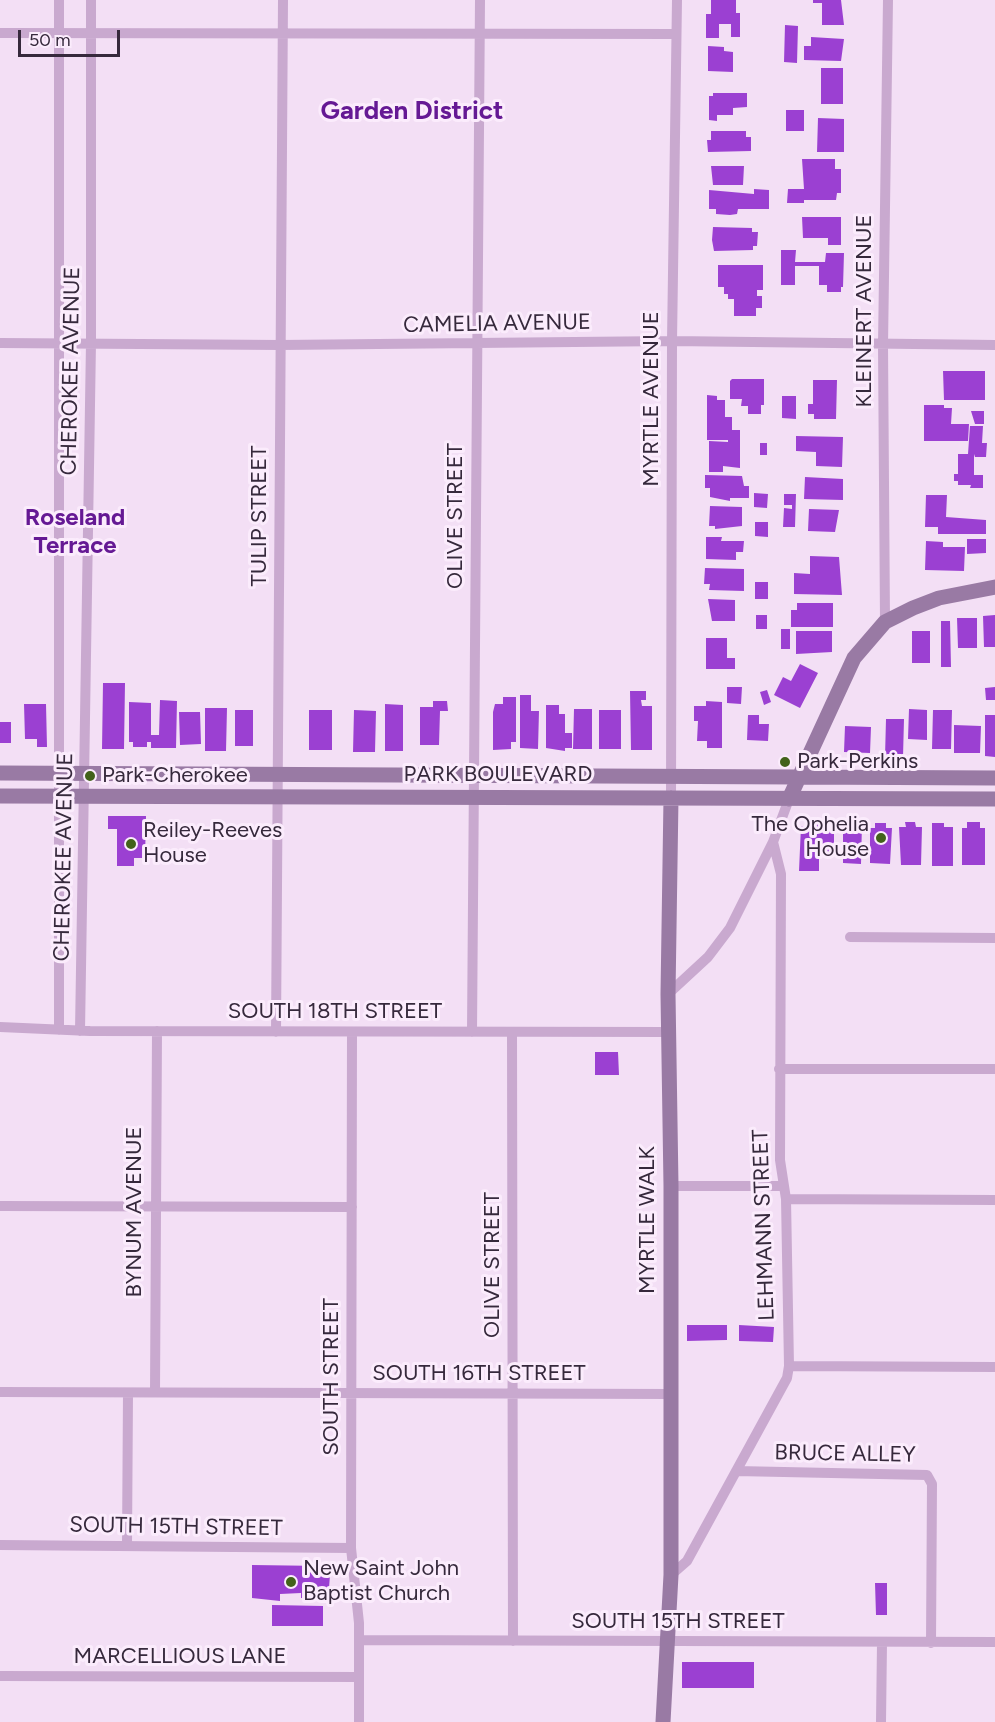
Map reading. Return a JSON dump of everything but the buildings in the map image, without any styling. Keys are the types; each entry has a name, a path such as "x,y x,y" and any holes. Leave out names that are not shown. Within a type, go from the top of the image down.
{"street":[{"name":"CHEROKEE AVENUE","path":"59,0 59,1030"},
{"name":"CHEROKEE AVENUE","path":"80,1031 91,342 91,0"},
{"name":"TULIP STREET","path":"276,1032 283,0"},
{"name":"OLIVE STREET","path":"472,1032 480,0"},
{"name":"MYRTLE AVENUE","path":"671,798 672,341 677,0"},
{"name":"KLEINERT AVENUE","path":"885,622 883,345 888,0"},
{"path":"0,33 676,34"},
{"name":"CAMELIA AVENUE","path":"0,343 280,345 672,341 995,345"},
{"path":"668,994 708,957 730,928 773,842 789,799 854,658 885,622 939,598 995,587"},
{"path":"0,773 995,778"},
{"name":"PARK BOULEVARD","path":"0,796 995,799"},
{"name":"MYRTLE WALK","path":"663,1722 671,1575 671,1186 668,994 671,798"},
{"name":"LEHMANN STREET","path":"671,1575 687,1561 786,1378 789,1366 786,1199 782,1186 779,1070 781,874 773,842"},
{"path":"850,937 995,938"},
{"name":"SOUTH 18TH STREET","path":"0,1027 80,1031 669,1032"},
{"name":"BYNUM AVENUE","path":"154,1392 157,1031"},
{"name":"SOUTH STREET","path":"352,1032 351,1548 360,1640 359,1722"},
{"name":"OLIVE STREET","path":"512,1033 513,1641"},
{"path":"779,1070 995,1069"},
{"path":"671,1186 782,1186"},
{"path":"786,1199 995,1200"},
{"path":"0,1206 352,1207"},
{"path":"789,1366 995,1367"},
{"name":"SOUTH 16TH STREET","path":"0,1392 671,1394"},
{"path":"127,1545 128,1393"},
{"name":"BRUCE ALLEY","path":"736,1471 927,1475 932,1484 931,1643"},
{"name":"SOUTH 15TH STREET","path":"0,1545 351,1548"},
{"name":"SOUTH 15TH STREET","path":"360,1640 995,1642"},
{"path":"880,1722 882,1643"},
{"name":"MARCELLIOUS LANE","path":"0,1676 359,1677"}],"place":[{"name":"Park-Perkins","path":"785,762"},
{"name":"Park-Cherokee","path":"90,776"},
{"name":"The Ophelia House","path":"881,838"},
{"name":"Reiley-Reeves House","path":"131,844"},
{"name":"New Saint John Baptist Church","path":"291,1582"}],"district":[{"name":"Garden District","path":"412,111"},
{"name":"Roseland Terrace","path":"75,532"}]}
